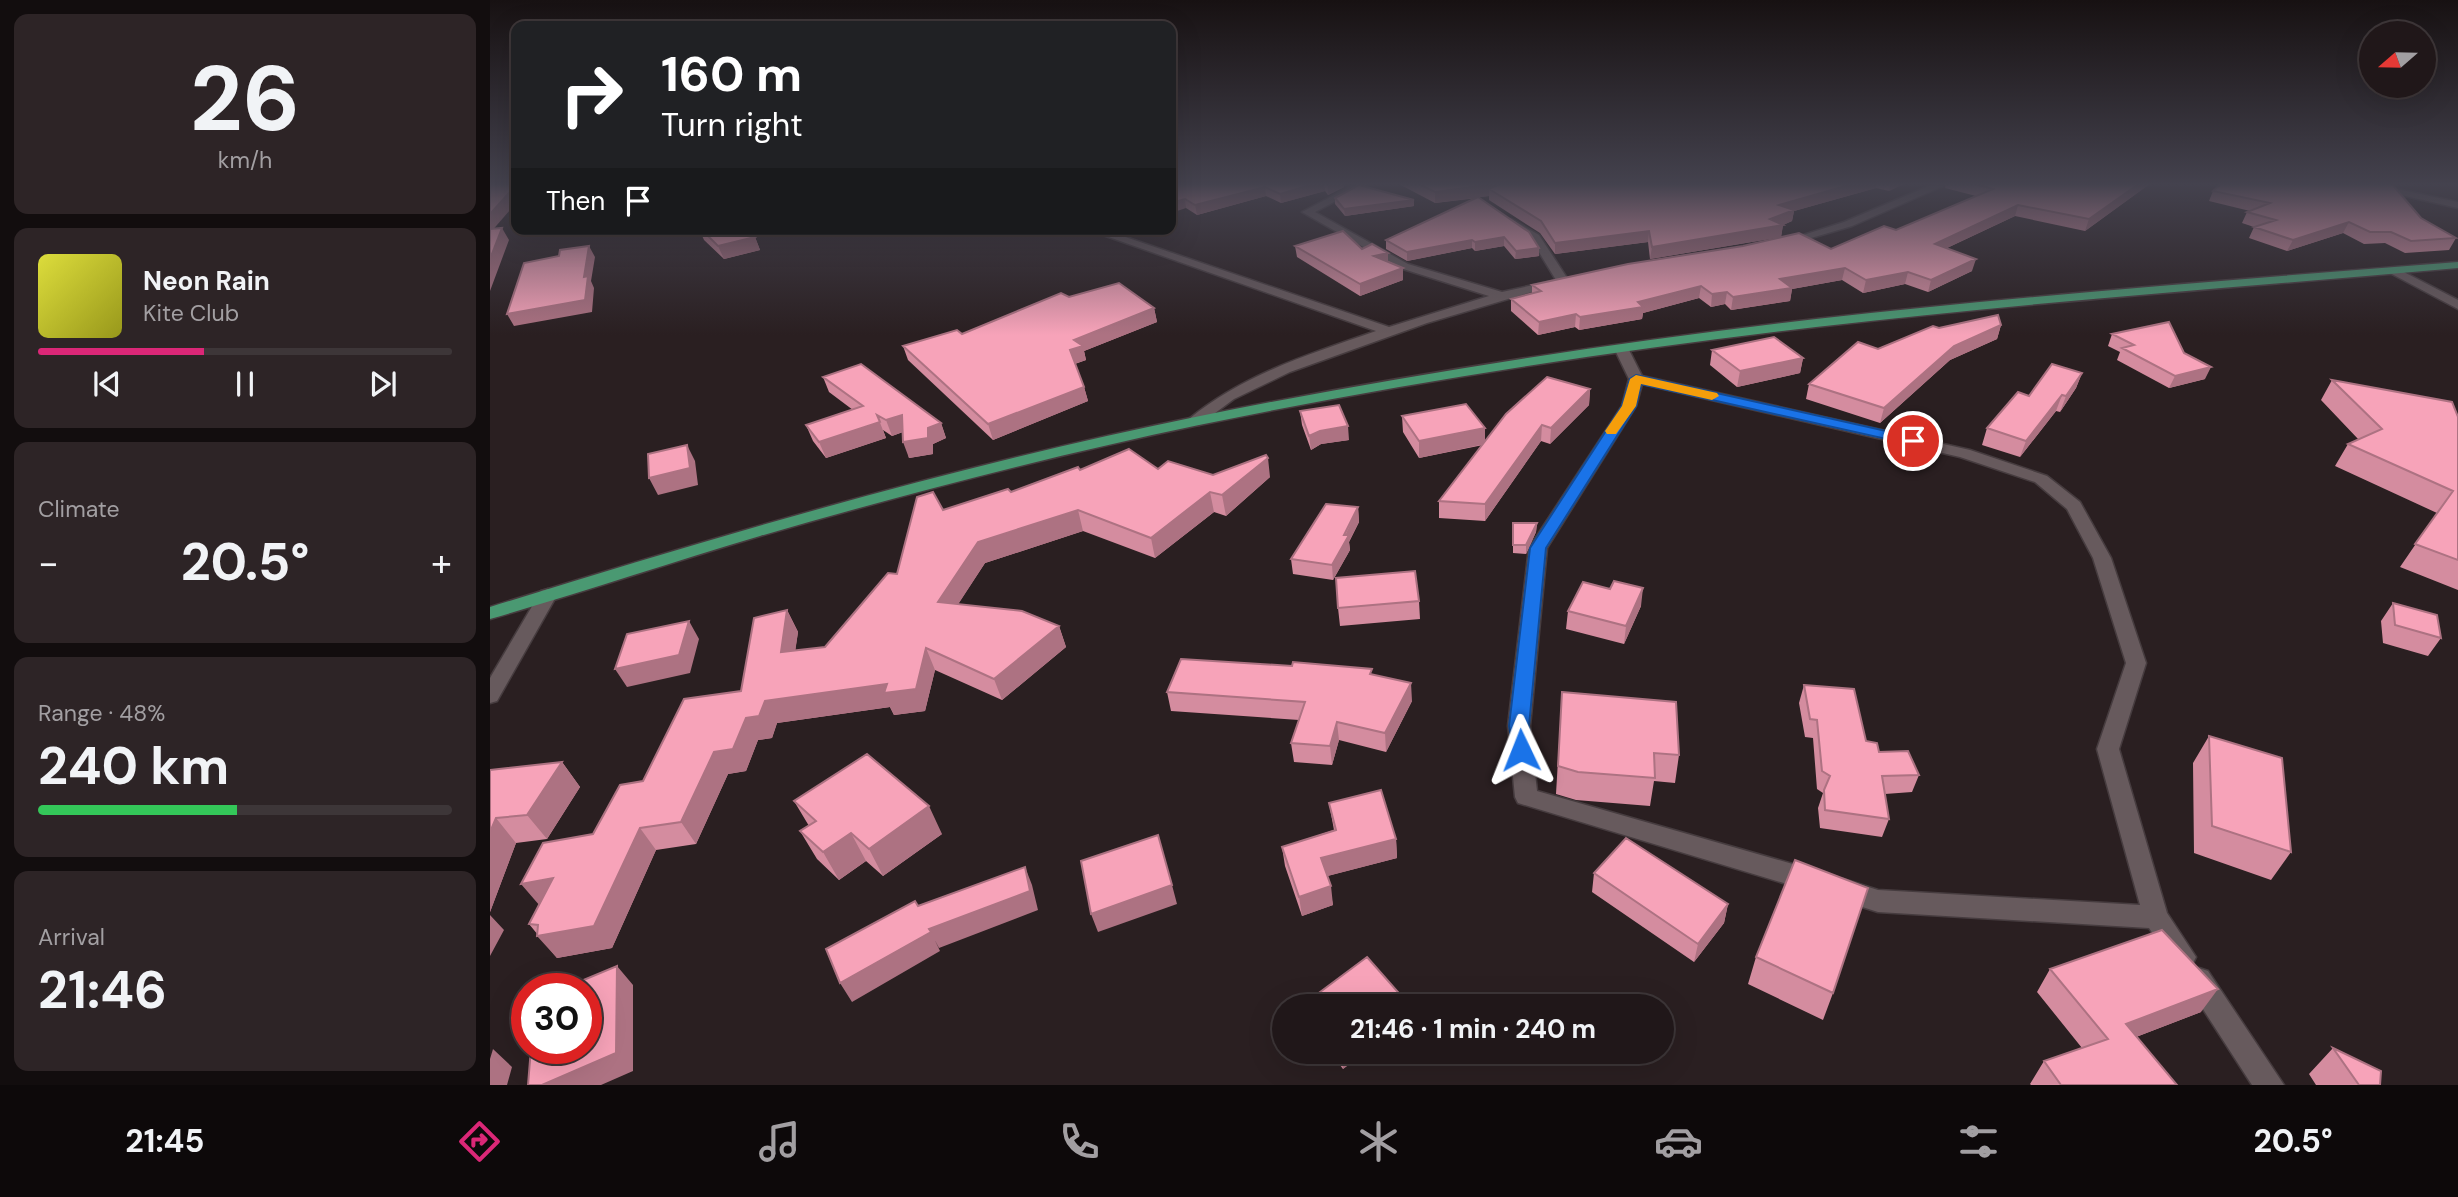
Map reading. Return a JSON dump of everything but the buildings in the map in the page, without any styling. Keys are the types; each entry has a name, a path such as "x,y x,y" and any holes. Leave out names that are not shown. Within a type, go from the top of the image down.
{"main road":[{"path":"490,613 953,480 1194,422 1728,334 2008,304 2458,265"}],"street":[{"path":"1346,234 1404,266 1502,296"},
{"path":"1194,422 1219,399 1250,381 1388,331 1502,296 1569,280 1530,234"},
{"path":"1772,245 1815,234"},
{"path":"1108,235 1388,331"},
{"path":"2393,271 2458,305"},
{"path":"1622,350 1636,379 1629,406 1538,548 1519,726 1526,797 1878,901 2156,917"},
{"path":"1636,379 1964,453 2041,480 2074,506 2102,558 2136,663 2108,749 2156,917 2269,1085"},
{"path":"490,696 548,595"}],"slow traffic":[{"path":"1612,431 1629,406 1636,379 1712,396"}],"route":[{"path":"1521,750 1519,726 1538,548 1629,406 1636,379 1913,441"}]}
